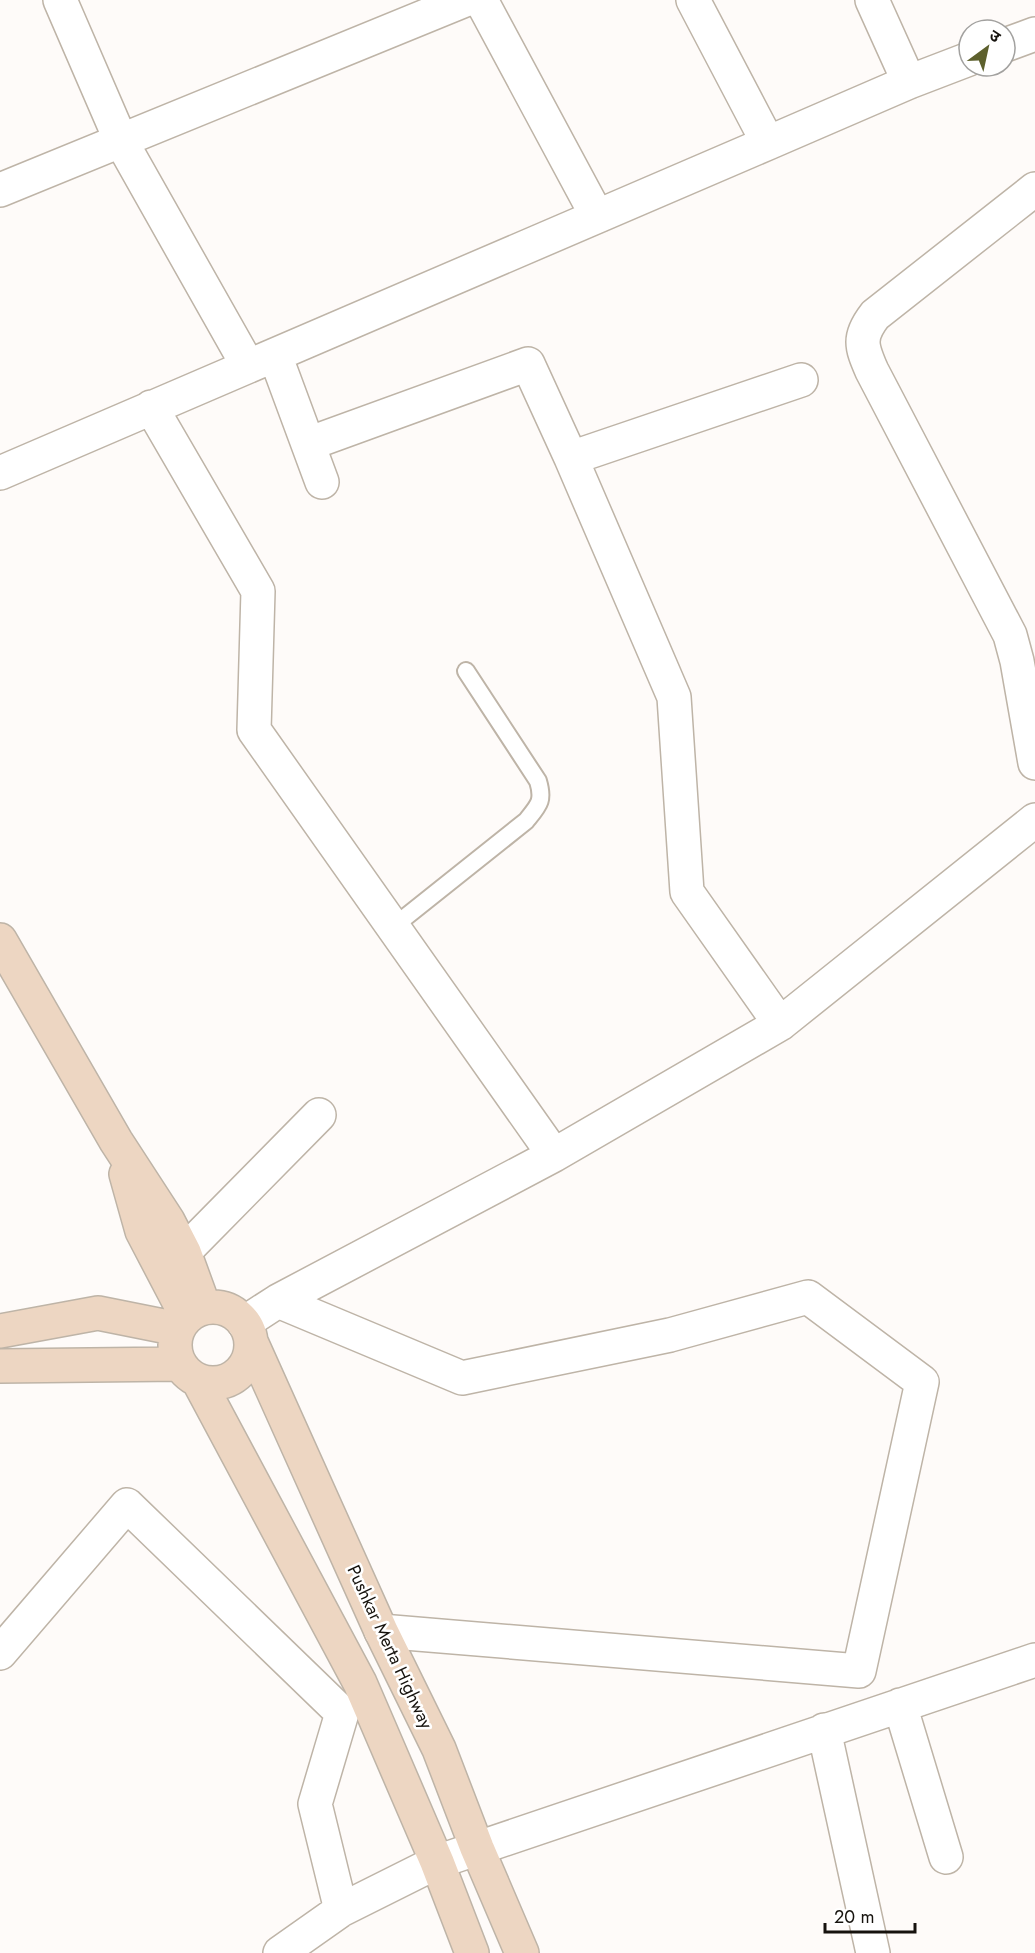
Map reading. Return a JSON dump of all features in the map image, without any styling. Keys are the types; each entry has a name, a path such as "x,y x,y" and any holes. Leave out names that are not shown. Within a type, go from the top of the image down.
{"street":[{"path":"60,0 122,141 261,360 308,444 322,482"},
{"path":"0,190 465,0"},
{"path":"481,0 597,216"},
{"path":"693,0 768,143"},
{"path":"872,0 909,82"},
{"path":"1017,41 1035,34"},
{"path":"0,473 909,82 957,64"},
{"path":"1035,189 875,315 865,328 862,340 863,352 872,371 1010,635 1017,661 1035,763"},
{"path":"308,444 528,364 674,697 687,892 780,1024"},
{"path":"571,458 801,380"},
{"path":"151,407 258,591 254,730 554,1155"},
{"path":"248,1333 279,1301 554,1155 780,1024 1035,820"},
{"path":"0,940 116,1141 168,1221 184,1252 190,1318 175,1341 175,1353 189,1372 360,1683 437,1862 471,1953"},
{"path":"184,1252 319,1115"},
{"path":"116,1141 142,1231 190,1318"},
{"path":"279,1301 462,1378 670,1335 808,1297 922,1382 859,1671 381,1631"},
{"path":"0,1331 98,1313 190,1318 227,1309 248,1333 250,1357 235,1377 217,1383 189,1372 0,1366"},
{"name":"Pushkar Merta Highway","path":"248,1333 381,1631 439,1749 477,1848 522,1953"},
{"path":"0,1653 127,1505 342,1713 315,1804 341,1910"},
{"path":"280,1953 341,1910 437,1862 1035,1660"},
{"path":"900,1705 946,1857"},
{"path":"824,1730 873,1953"}],"lane":[{"path":"393,927 526,821 537,807 542,795 538,781 466,671"}]}
